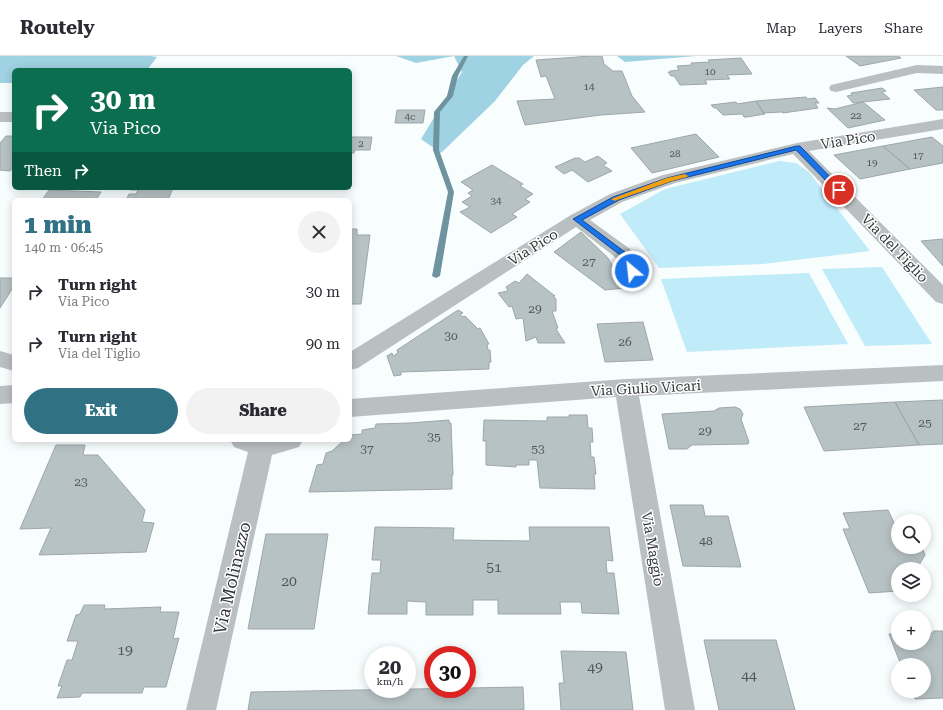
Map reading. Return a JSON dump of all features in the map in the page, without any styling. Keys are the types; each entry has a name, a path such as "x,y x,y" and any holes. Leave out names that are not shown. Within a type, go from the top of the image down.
{"street":[{"path":"836,88 917,69 943,70"},
{"path":"0,117 12,117"},
{"name":"Via Pico","path":"352,361 577,219 616,198 669,179 797,148 943,124"},
{"name":"Via del Tiglio","path":"797,148 943,297"},
{"path":"577,219 623,254 632,271"},
{"path":"0,359 12,362"},
{"name":"Via Giulio Vicari","path":"352,408 626,388 943,373"},
{"name":"Via Maggio","path":"626,388 680,710"},
{"path":"0,395 12,394"},
{"path":"252,443 276,445 285,442"},
{"name":"Via Molinazzo","path":"201,710 252,443"}],"shaded area":[{"path":"0,56 157,57 149,68 12,68 12,83 0,83"},
{"path":"396,56 454,56 416,63"},
{"path":"454,56 534,56 523,65 495,101 441,153 421,139 462,72"},
{"path":"617,56 696,56 625,62"},
{"path":"779,161 796,163 809,172 870,251 763,264 659,268 620,214 665,189"},
{"path":"882,267 932,344 865,346 822,269"},
{"path":"809,273 848,344 687,352 661,279"}],"building":[{"path":"602,56 604,64 613,71 622,71 632,96 645,112 601,115 525,125 517,101 555,99 546,76 541,77 536,60"},
{"path":"846,56 898,56 901,58 860,66"},
{"path":"741,58 752,74 727,75 730,79 705,80 707,84 680,85 674,76 671,76 668,72 679,70 677,66 692,65 691,63 710,62 708,60"},
{"path":"943,87 943,110 936,110 914,90"},
{"path":"882,88 886,91 882,92 890,99 853,103 847,96 852,95 851,93"},
{"path":"806,97 807,99 815,98 819,103 815,103 818,108 783,113 763,113 756,101"},
{"path":"756,101 765,114 747,117 744,117 742,114 723,115 711,105 736,102 737,104"},
{"path":"863,102 885,120 848,128 827,108 835,109"},
{"path":"397,110 425,110 423,123 395,123"},
{"path":"696,134 719,157 652,173 631,148"},
{"path":"6,136 12,136 12,168 10,171 0,170 0,143"},
{"path":"352,137 372,137 370,150 355,150 354,153 352,153"},
{"path":"932,137 943,146 943,163 910,169 883,146"},
{"path":"883,146 910,169 860,179 834,155"},
{"path":"598,156 607,163 603,165 612,171 588,182 572,170 564,174 555,167 575,158 579,158 585,162"},
{"path":"492,165 523,184 520,186 533,194 525,199 530,202 512,214 517,217 491,233 460,212 470,207 462,202 472,196 468,193 473,190 461,182"},
{"path":"49,190 101,192 97,198 43,198"},
{"path":"138,190 172,190 169,198 127,198 129,194 136,194"},
{"path":"352,229 357,229 357,235 370,235 361,304 352,304"},
{"path":"581,232 608,258 625,288 605,290 554,252"},
{"path":"943,239 943,266 921,241"},
{"path":"527,274 555,296 553,296 556,299 556,311 552,311 558,328 556,329 565,343 538,343 536,337 526,341 523,318 516,319 512,306 509,307 498,293 508,291 506,287 515,281 519,283"},
{"path":"0,278 12,278 12,289 0,308"},
{"path":"458,310 463,313 460,314 463,317 465,316 478,329 480,328 489,344 487,344 488,350 490,350 491,362 489,362 489,369 401,372 401,375 394,376 387,356 392,353 393,356 398,353 397,350"},
{"path":"643,322 653,360 605,362 597,324"},
{"path":"943,400 943,444 919,445 895,402"},
{"path":"895,402 919,445 824,451 804,407"},
{"path":"735,407 740,409 743,414 741,419 749,442 748,444 692,445 687,449 669,449 662,414 714,411 719,408"},
{"path":"569,415 587,415 588,428 592,428 593,442 590,442 591,457 594,457 596,474 594,474 595,489 540,488 537,460 529,460 529,465 516,465 516,467 486,465 486,441 483,441 484,420 547,421 547,417 569,417"},
{"path":"449,420 449,423 451,423 453,475 452,489 309,492 317,465 323,464 326,453 332,451 342,442 352,442 352,435 362,434 362,430 375,428 376,424"},
{"path":"56,445 85,445 83,455 98,455 145,510 142,522 154,523 146,552 39,555 51,528 20,529"},
{"path":"670,505 703,505 705,516 728,516 741,567 683,566"},
{"path":"888,510 891,516 891,554 925,555 921,562 891,562 891,591 869,593 843,529 850,529 843,513"},
{"path":"375,527 454,528 453,540 530,541 529,527 609,527 613,561 606,560 607,573 614,573 619,614 582,613 581,602 560,602 561,614 498,614 498,600 473,600 473,615 426,615 426,602 407,601 407,614 368,614 372,573 380,573 381,560 372,560"},
{"path":"266,534 328,534 314,629 248,629"},
{"path":"84,605 105,605 104,609 161,607 160,612 179,612 173,639 179,638 166,687 144,687 142,693 82,693 80,697 57,698 62,686 58,686 67,660 72,660 78,641 67,641 76,615 80,614"},
{"path":"933,631 943,631 943,698 915,699 931,698 931,658 898,658 895,650 931,650 931,633 934,633"},
{"path":"704,640 776,640 795,710 719,710"},
{"path":"561,651 626,652 633,710 561,710 559,683 564,683"},
{"path":"523,687 524,710 248,710 251,692 364,690 364,698 416,698 416,689 424,689 424,698 476,698 476,688"}],"waterway":[{"path":"436,276 451,192 436,150 437,112 450,96 455,76 466,56"}],"slow traffic":[{"path":"615,199 669,179 685,176"}],"route":[{"path":"632,271 623,254 577,219 616,198 669,179 797,148 839,190"}]}
